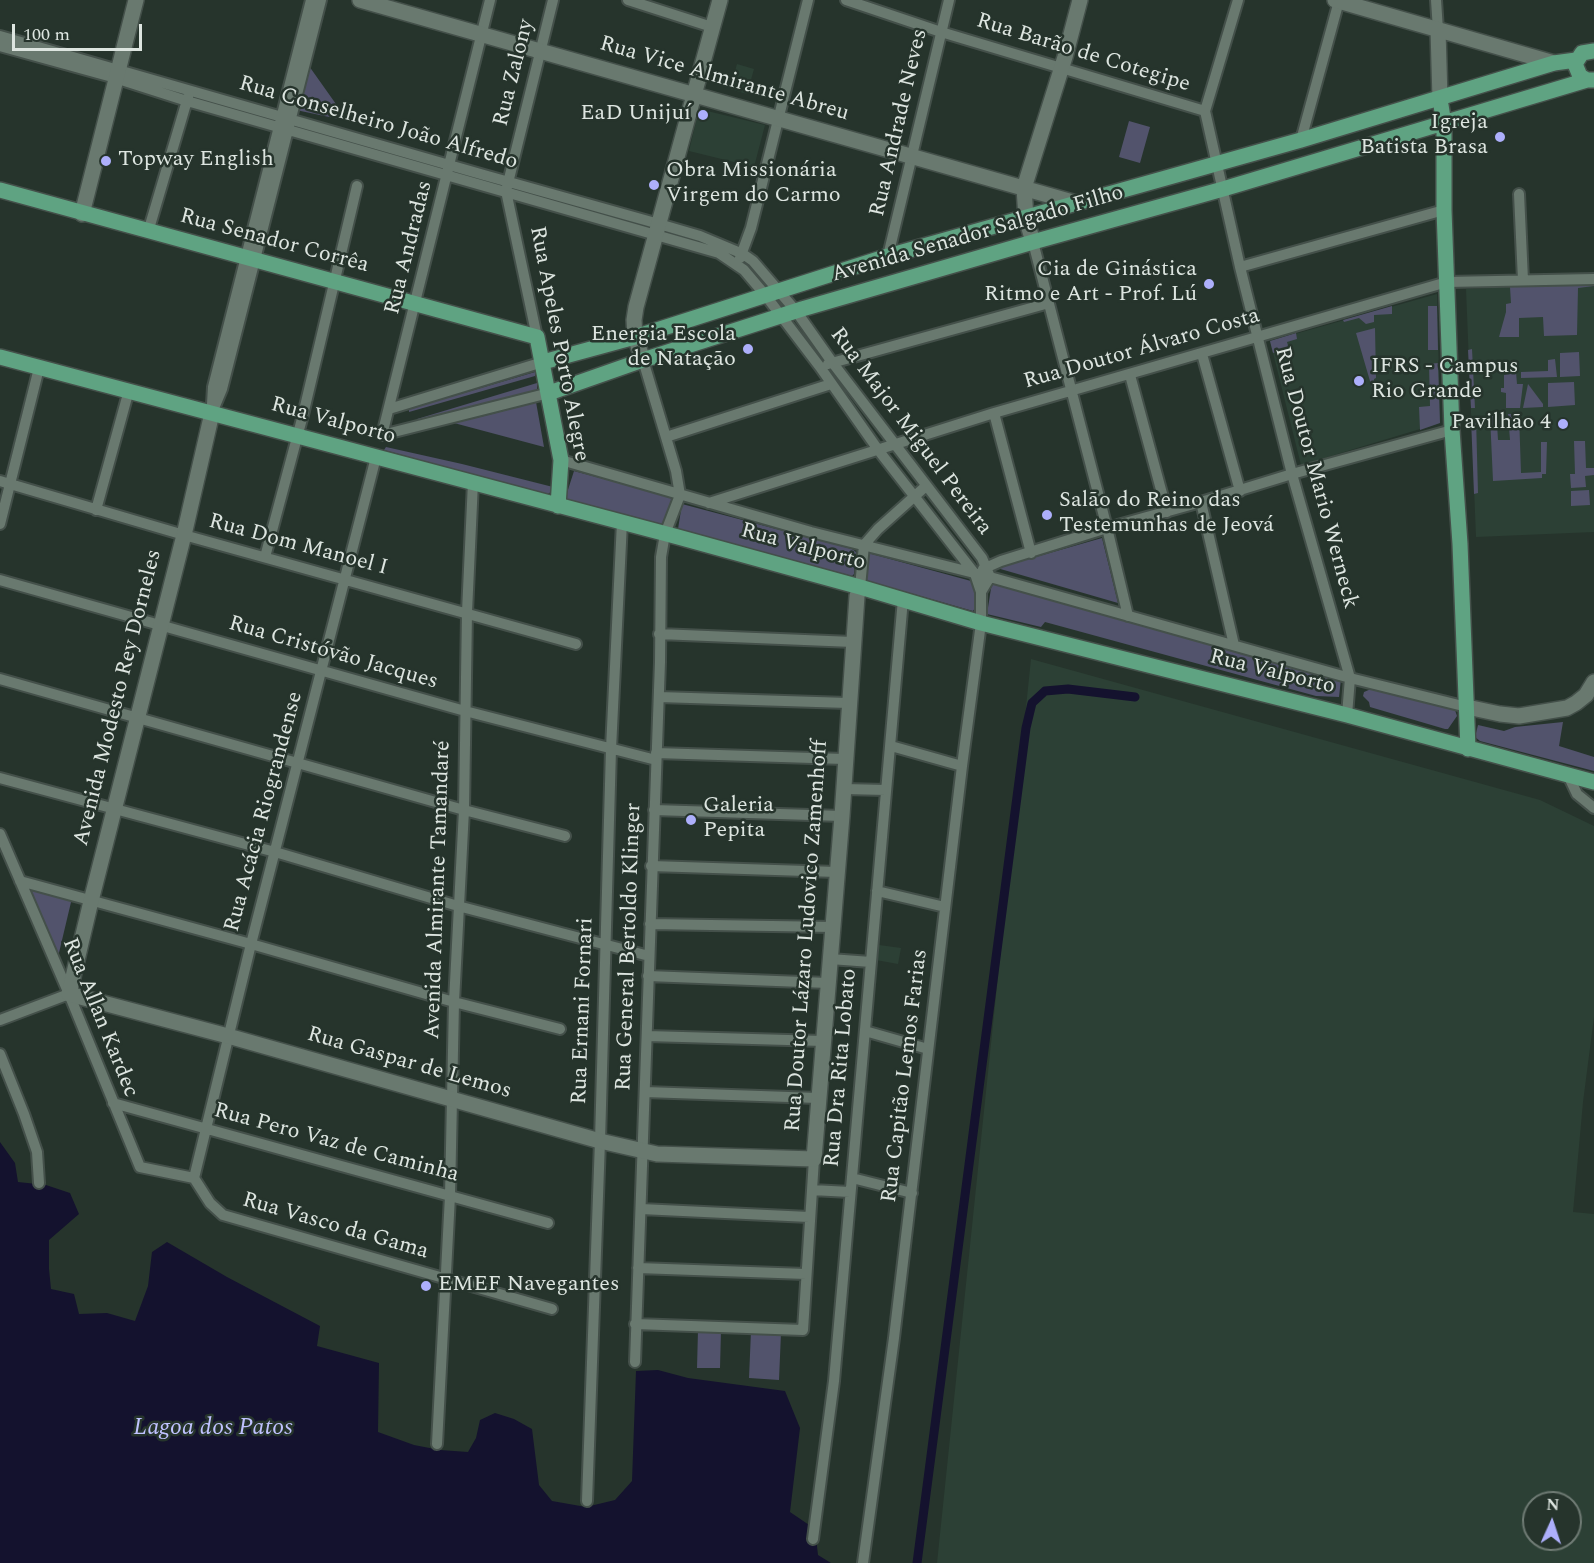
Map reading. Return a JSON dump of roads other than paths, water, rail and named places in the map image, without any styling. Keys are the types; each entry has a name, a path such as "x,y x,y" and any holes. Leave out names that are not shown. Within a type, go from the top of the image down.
{"main road":[{"path":"1592,83 1577,72 1576,60 1582,53 1593,48"},
{"name":"Avenida Senador Salgado Filho","path":"543,362 635,337 888,256 1216,162 1301,140 1554,63 1576,60"},
{"name":"Avenida Senador Salgado Filho","path":"549,393 643,360 789,314 1552,91 1592,83"},
{"path":"1440,99 1444,124 1444,210 1452,430 1468,748"},
{"name":"Rua Senador Corrêa","path":"0,190 537,337"},
{"name":"Rua Apeles Porto Alegre","path":"537,337 561,460 558,506"},
{"name":"Rua Valporto","path":"0,357 622,522 903,599 981,623 1347,715 1594,782"}],"street":[{"path":"82,214 136,0"},
{"path":"306,40 311,0"},
{"path":"212,413 222,389 250,259 306,40 321,0"},
{"name":"Rua Vice Almirante Abreu","path":"360,0 1076,203"},
{"name":"Rua Andradas","path":"382,435 490,0"},
{"name":"Rua Zalony","path":"507,187 553,0"},
{"path":"628,0 712,27"},
{"path":"680,495 676,471 635,337 634,320 720,0"},
{"path":"737,264 743,254 751,228 808,0"},
{"name":"Rua Barão de Cotegipe","path":"846,0 942,32 1205,111"},
{"name":"Rua Andrade Neves","path":"888,256 949,0"},
{"path":"1080,0 1062,67 1024,188 1026,218 1128,616"},
{"path":"1205,111 1238,0"},
{"path":"1436,0 1440,99"},
{"path":"1301,140 1337,1 1554,63"},
{"name":"Rua Conselheiro João Alfredo","path":"0,36 16,46"},
{"name":"Rua Conselheiro João Alfredo","path":"0,46 16,46 117,74 658,229 700,236 743,254"},
{"path":"148,232 188,96"},
{"name":"Rua Doutor Mario Werneck","path":"1205,111 1240,267 1292,474 1350,678 1347,715"},
{"path":"265,557 297,436 357,186"},
{"name":"Rua Apeles Porto Alegre","path":"507,187 537,337"},
{"path":"1519,195 1523,280"},
{"path":"1240,267 1444,210"},
{"name":"Rua Conselheiro João Alfredo","path":"658,229 719,253 737,264 772,294"},
{"path":"743,254 753,261 772,294 789,314"},
{"name":"Rua Doutor Álvaro Costa","path":"709,503 994,413 1447,282 1594,279"},
{"path":"820,367 1048,303"},
{"name":"Rua Major Miguel Pereira","path":"789,314 832,362 896,443 986,566 990,577"},
{"name":"Rua Major Miguel Pereira","path":"789,314 831,384 914,498 975,574"},
{"path":"1202,354 1240,491"},
{"name":"Avenida Senador Salgado Filho","path":"389,409 543,362"},
{"path":"0,524 5,482 39,368"},
{"path":"1130,375 1167,512"},
{"path":"666,437 831,384"},
{"path":"96,510 129,390"},
{"name":"Avenida Senador Salgado Filho","path":"382,435 549,393"},
{"name":"Avenida Modesto Rey Dorneles","path":"69,994 90,901 184,535 212,413"},
{"path":"994,413 1031,553"},
{"path":"975,574 986,566 1107,528 1452,430"},
{"name":"Rua Acácia Riograndense","path":"194,1178 251,944 376,457"},
{"name":"Rua Valporto","path":"561,460 680,495 990,577 1467,710"},
{"name":"Rua Dom Manoel I","path":"5,482 184,535 468,612 576,644"},
{"name":"Avenida Almirante Tamandaré","path":"437,1444 450,1196 454,1002 464,810 473,482"},
{"path":"864,545 878,528 927,486"},
{"name":"Rua General Bertoldo Klinger","path":"635,1362 651,866 659,697 661,557 665,534 680,495"},
{"path":"1201,502 1234,645"},
{"name":"Rua Ernani Fornari","path":"587,1501 611,749 622,522"},
{"name":"Rua Doutor Lázaro Ludovico Zamenhoff","path":"635,1324 803,1330 809,1217 842,816 856,596 860,587 864,545"},
{"name":"Rua Capitão Lemos Farias","path":"863,1563 912,1193 981,623 981,592 975,574"},
{"path":"981,592 990,577"},
{"name":"Rua Cristóvão Jacques","path":"0,580 465,711 611,749 656,757 844,759"},
{"name":"Rua Dra Rita Lobato","path":"813,1539 834,1381 903,599"},
{"path":"659,634 853,642"},
{"path":"0,679 464,810 565,836"},
{"path":"1467,710 1519,716 1567,708 1591,693"},
{"path":"659,697 848,703"},
{"path":"891,746 962,766"},
{"path":"1568,775 1577,794 1594,808"},
{"path":"0,778 275,852 458,906 648,956"},
{"path":"844,789 886,790"},
{"path":"654,810 842,816"},
{"name":"Rua Allan Kardec","path":"0,834 140,1167 194,1178"},
{"path":"651,866 837,872"},
{"path":"21,881 454,1002 560,1029"},
{"path":"877,891 945,907"},
{"path":"650,924 833,927"},
{"path":"830,959 871,962"},
{"path":"648,976 828,983"},
{"path":"0,1020 69,994"},
{"name":"Rua Gaspar de Lemos","path":"69,994 643,1152 814,1159"},
{"path":"865,1031 928,1049"},
{"path":"647,1036 823,1041"},
{"path":"0,1054 37,1152 39,1183"},
{"path":"645,1092 818,1098"},
{"name":"Rua Pero Vaz de Caminha","path":"112,1103 548,1223"},
{"name":"Rua Vasco da Gama","path":"194,1178 210,1203 223,1215 552,1309"},
{"path":"852,1178 912,1193"},
{"path":"812,1190 850,1192"},
{"path":"641,1209 809,1217"},
{"path":"638,1268 806,1274"}],"water":[{"name":"Lagoa dos Patos","path":"0,1142 15,1163 18,1182 46,1185 70,1193 79,1214 49,1240 49,1269 51,1289 74,1294 79,1314 107,1313 135,1321 148,1286 152,1252 167,1242 227,1277 320,1326 317,1346 379,1363 378,1432 414,1445 468,1452 476,1438 480,1420 495,1413 514,1419 532,1429 539,1485 552,1501 586,1507 615,1500 632,1481 636,1371 658,1370 688,1378 785,1391 800,1428 790,1512 815,1529 818,1555 831,1563 0,1563"}],"waterway":[{"path":"917,1563 1026,728 1032,703 1045,691 1068,689 1135,697"}],"place":[{"name":"EaD Unijuí","path":"703,115"},
{"name":"Igreja Batista Brasa","path":"1500,137"},
{"name":"Topway English","path":"106,161"},
{"name":"Obra Missionária Virgem do Carmo","path":"654,185"},
{"name":"Cia de Ginástica Ritmo e Art - Prof. Lú","path":"1209,284"},
{"name":"Energia Escola de Natação","path":"748,349"},
{"name":"IFRS - Campus Rio Grande","path":"1359,381"},
{"name":"Pavilhão 4","path":"1563,424"},
{"name":"Salão do Reino das Testemunhas de Jeová","path":"1047,515"},
{"name":"Galeria Pepita","path":"691,820"},
{"name":"EMEF Navegantes","path":"426,1286"}]}
